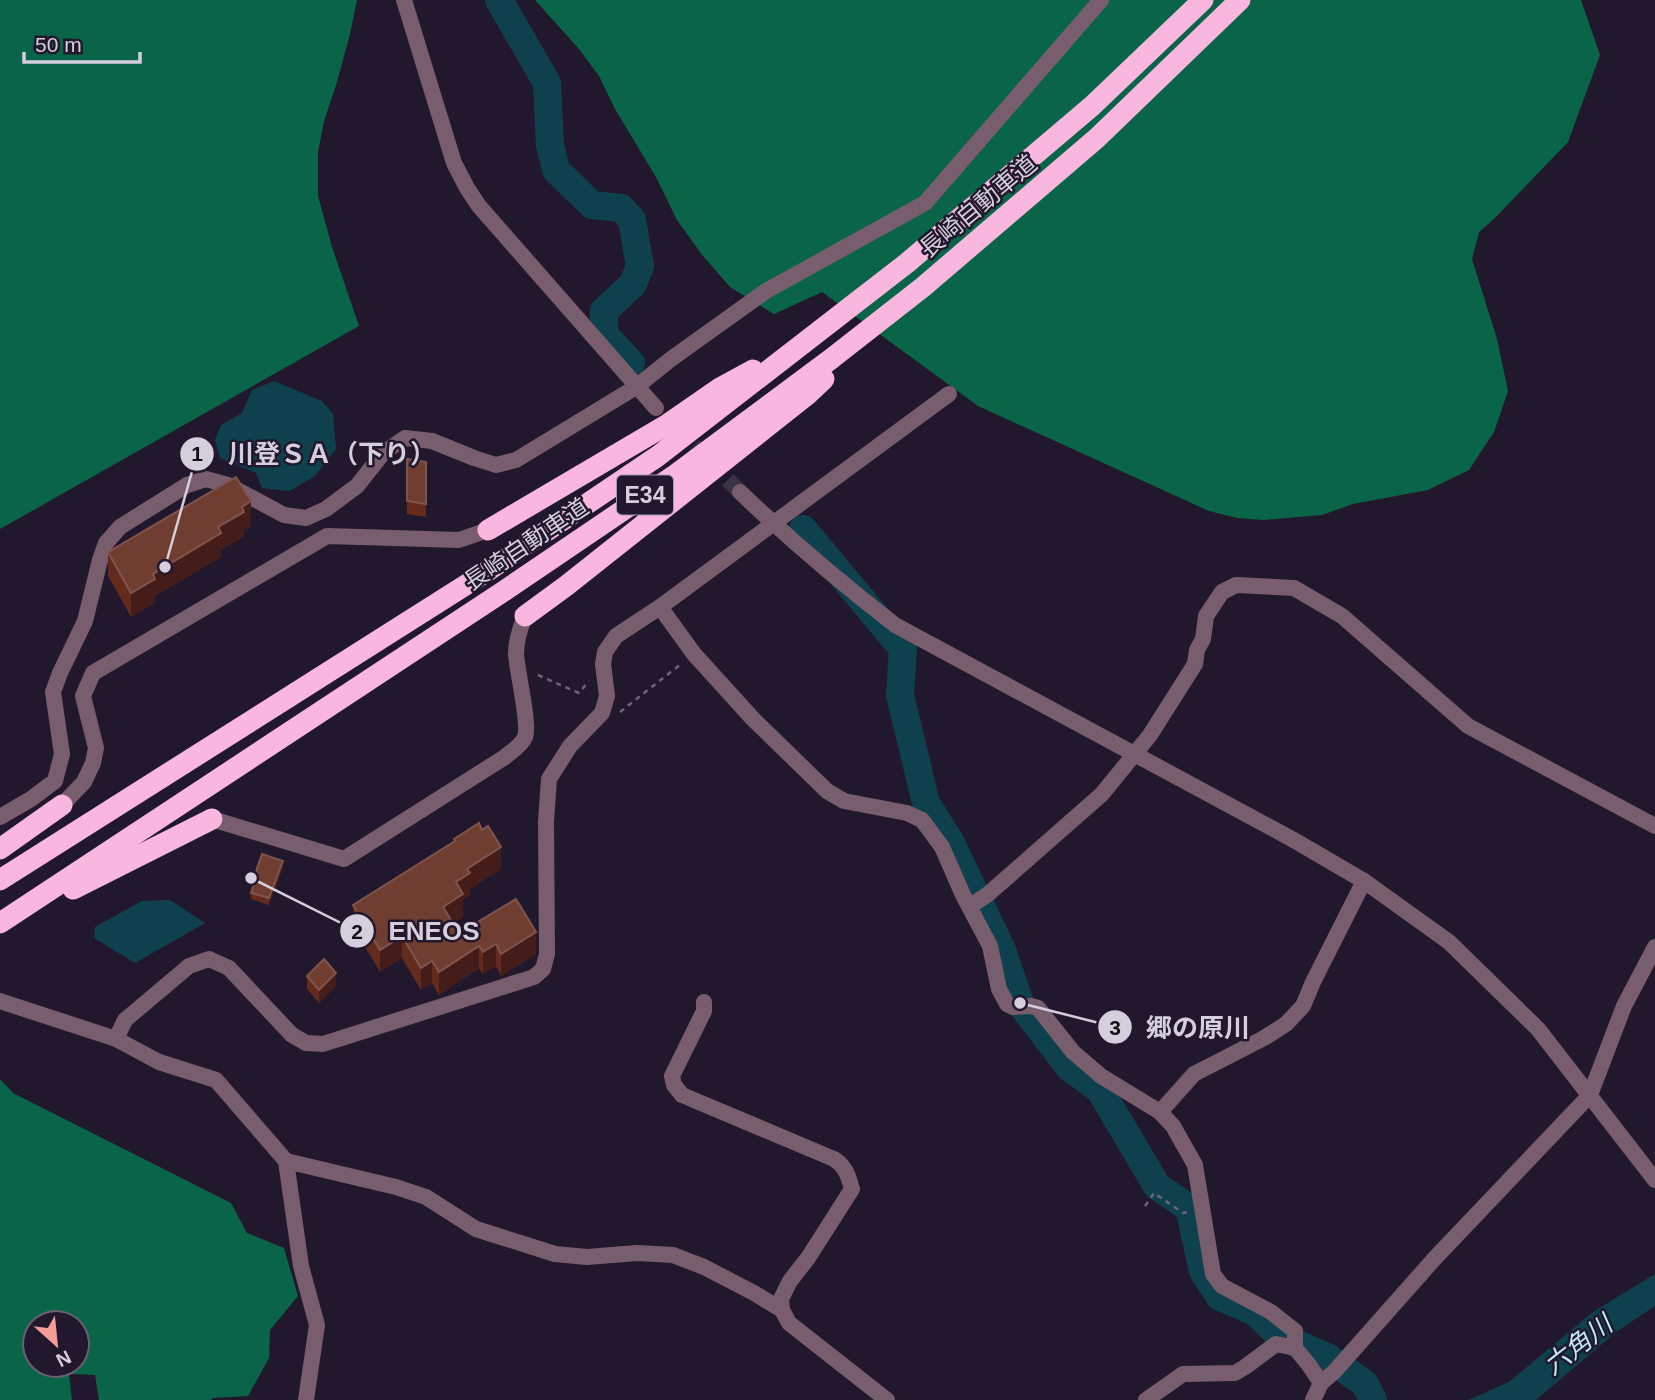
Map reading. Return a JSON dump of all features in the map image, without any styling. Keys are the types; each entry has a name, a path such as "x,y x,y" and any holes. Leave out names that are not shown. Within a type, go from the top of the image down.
{"highway":[{"name":"長崎自動車道","path":"0,880 483,574 659,456 907,263 1092,106 1203,0"},
{"name":"長崎自動車道","path":"0,924 675,475 831,359 923,287 1097,138 1240,0"},
{"path":"524,616 566,586 807,395 923,287"},
{"path":"488,530 668,424 720,388 813,337"},
{"path":"0,849 62,805"},
{"path":"0,924 212,820"}],"street":[{"path":"404,0 454,163 467,187 479,206 656,408"},
{"path":"0,817 55,782 62,754 54,692 60,673 85,621 106,543 120,527 187,485 206,479 228,485 284,515 306,518 326,509 357,486 383,453 405,438 432,441 496,465 516,460 636,387 766,291 925,203 1101,0"},
{"path":"116,1040 125,1020 189,966 209,959 229,968 292,1035 306,1043 323,1044 534,977 543,969 547,954 546,821 549,779 570,746 601,713 607,696 603,664 605,652 616,636 660,607 949,394"},
{"path":"740,492 848,588 895,625 1292,839 1364,881 1449,942 1538,1029 1655,1180"},
{"path":"62,805 84,782 93,763 96,748 83,696 93,673 327,536 459,540 488,530"},
{"path":"970,906 987,895 1102,794 1150,735 1195,664 1197,650 1203,639 1206,616 1222,592 1236,585 1294,588 1342,616 1468,726 1655,826"},
{"path":"660,607 694,654 753,719 827,790 844,801 907,813 922,820 942,847 990,946 999,989 1007,1004 1038,1009 1082,1060 1101,1076 1160,1112 1174,1126 1195,1165 1213,1274 1222,1286 1271,1312 1295,1340 1310,1365 1328,1378"},
{"path":"212,820 344,859 505,757 520,745 526,735 516,653 524,616"},
{"path":"1160,1112 1194,1074 1264,1038 1286,1024 1303,1006 1364,881"},
{"path":"1313,1400 1328,1378 1435,1258 1590,1095 1624,1006 1655,947"},
{"path":"0,1001 116,1040 159,1062 216,1080 286,1161 301,1266 317,1325 306,1400"},
{"path":"704,1002 705,1012 672,1076 674,1085 682,1095 834,1159 842,1165 852,1189 790,1281 781,1299 782,1310 789,1323 887,1400"},
{"path":"286,1161 396,1187 426,1197 476,1229 555,1254 587,1257 636,1253 673,1255 704,1266 782,1310"},
{"path":"1146,1400 1183,1374 1234,1373 1276,1344 1295,1340"}],"path":[{"path":"601,713 618,713 694,654"},
{"path":"538,675 579,693 603,664"},
{"path":"1145,1206 1154,1193 1183,1213"}],"green space":[{"path":"0,0 357,0 337,82 324,121 318,152 318,196 359,326 0,529"},
{"path":"535,0 1581,0 1600,55 1568,142 1479,232 1472,259 1497,339 1508,391 1494,432 1469,470 1428,490 1353,504 1322,515 1264,520 1237,518 1209,511 978,406 822,292 774,314 730,287 677,220 599,76"},
{"path":"0,1079 13,1093 231,1203 247,1233 284,1248 298,1296 270,1330 269,1358 248,1396 211,1400 99,1400 95,1375 91,1375 91,1309 21,1309 21,1379 70,1379 72,1400 0,1400"}],"water":[{"path":"274,381 322,401 333,414 336,449 314,477 289,491 262,488 256,473 220,458 215,440 221,425 242,413 252,390"},
{"path":"170,900 205,923 135,963 94,938 95,927 142,901"},
{"name":"六角川","path":"1655,1274 1655,1306 1616,1332 1536,1400 1468,1400 1509,1382 1593,1312"}],"building":[{"path":"407,459 426,462 426,504 407,501"},
{"path":"236,477 251,501 242,507 244,512 218,527 221,533 153,574 155,579 131,593 108,552"},
{"path":"479,823 482,830 488,826 501,847 467,869 470,873 456,882 463,894 443,907 459,933 516,899 536,932 501,954 496,944 483,952 479,946 439,972 432,961 421,968 402,936 380,950 353,905"},
{"path":"262,854 283,861 269,898 251,893"},
{"path":"324,959 336,973 319,990 307,976"}],"waterway":[{"path":"499,0 547,83 550,145 556,170 592,205 621,208 632,220 640,266 633,284 604,311 604,334 631,363"},
{"path":"803,529 903,649 900,695 926,803 951,843 1002,950 1020,1003 1069,1067 1100,1090 1157,1186 1189,1208 1203,1271 1220,1297 1255,1312 1280,1336 1329,1358 1365,1384 1373,1400"}],"tunnel":[{"path":"677,429 740,492"}],"place":[{"name":"川登ＳＡ（下り）","path":"165,567"},
{"name":"ENEOS","path":"251,878"},
{"name":"郷の原川","path":"1020,1003"}]}
